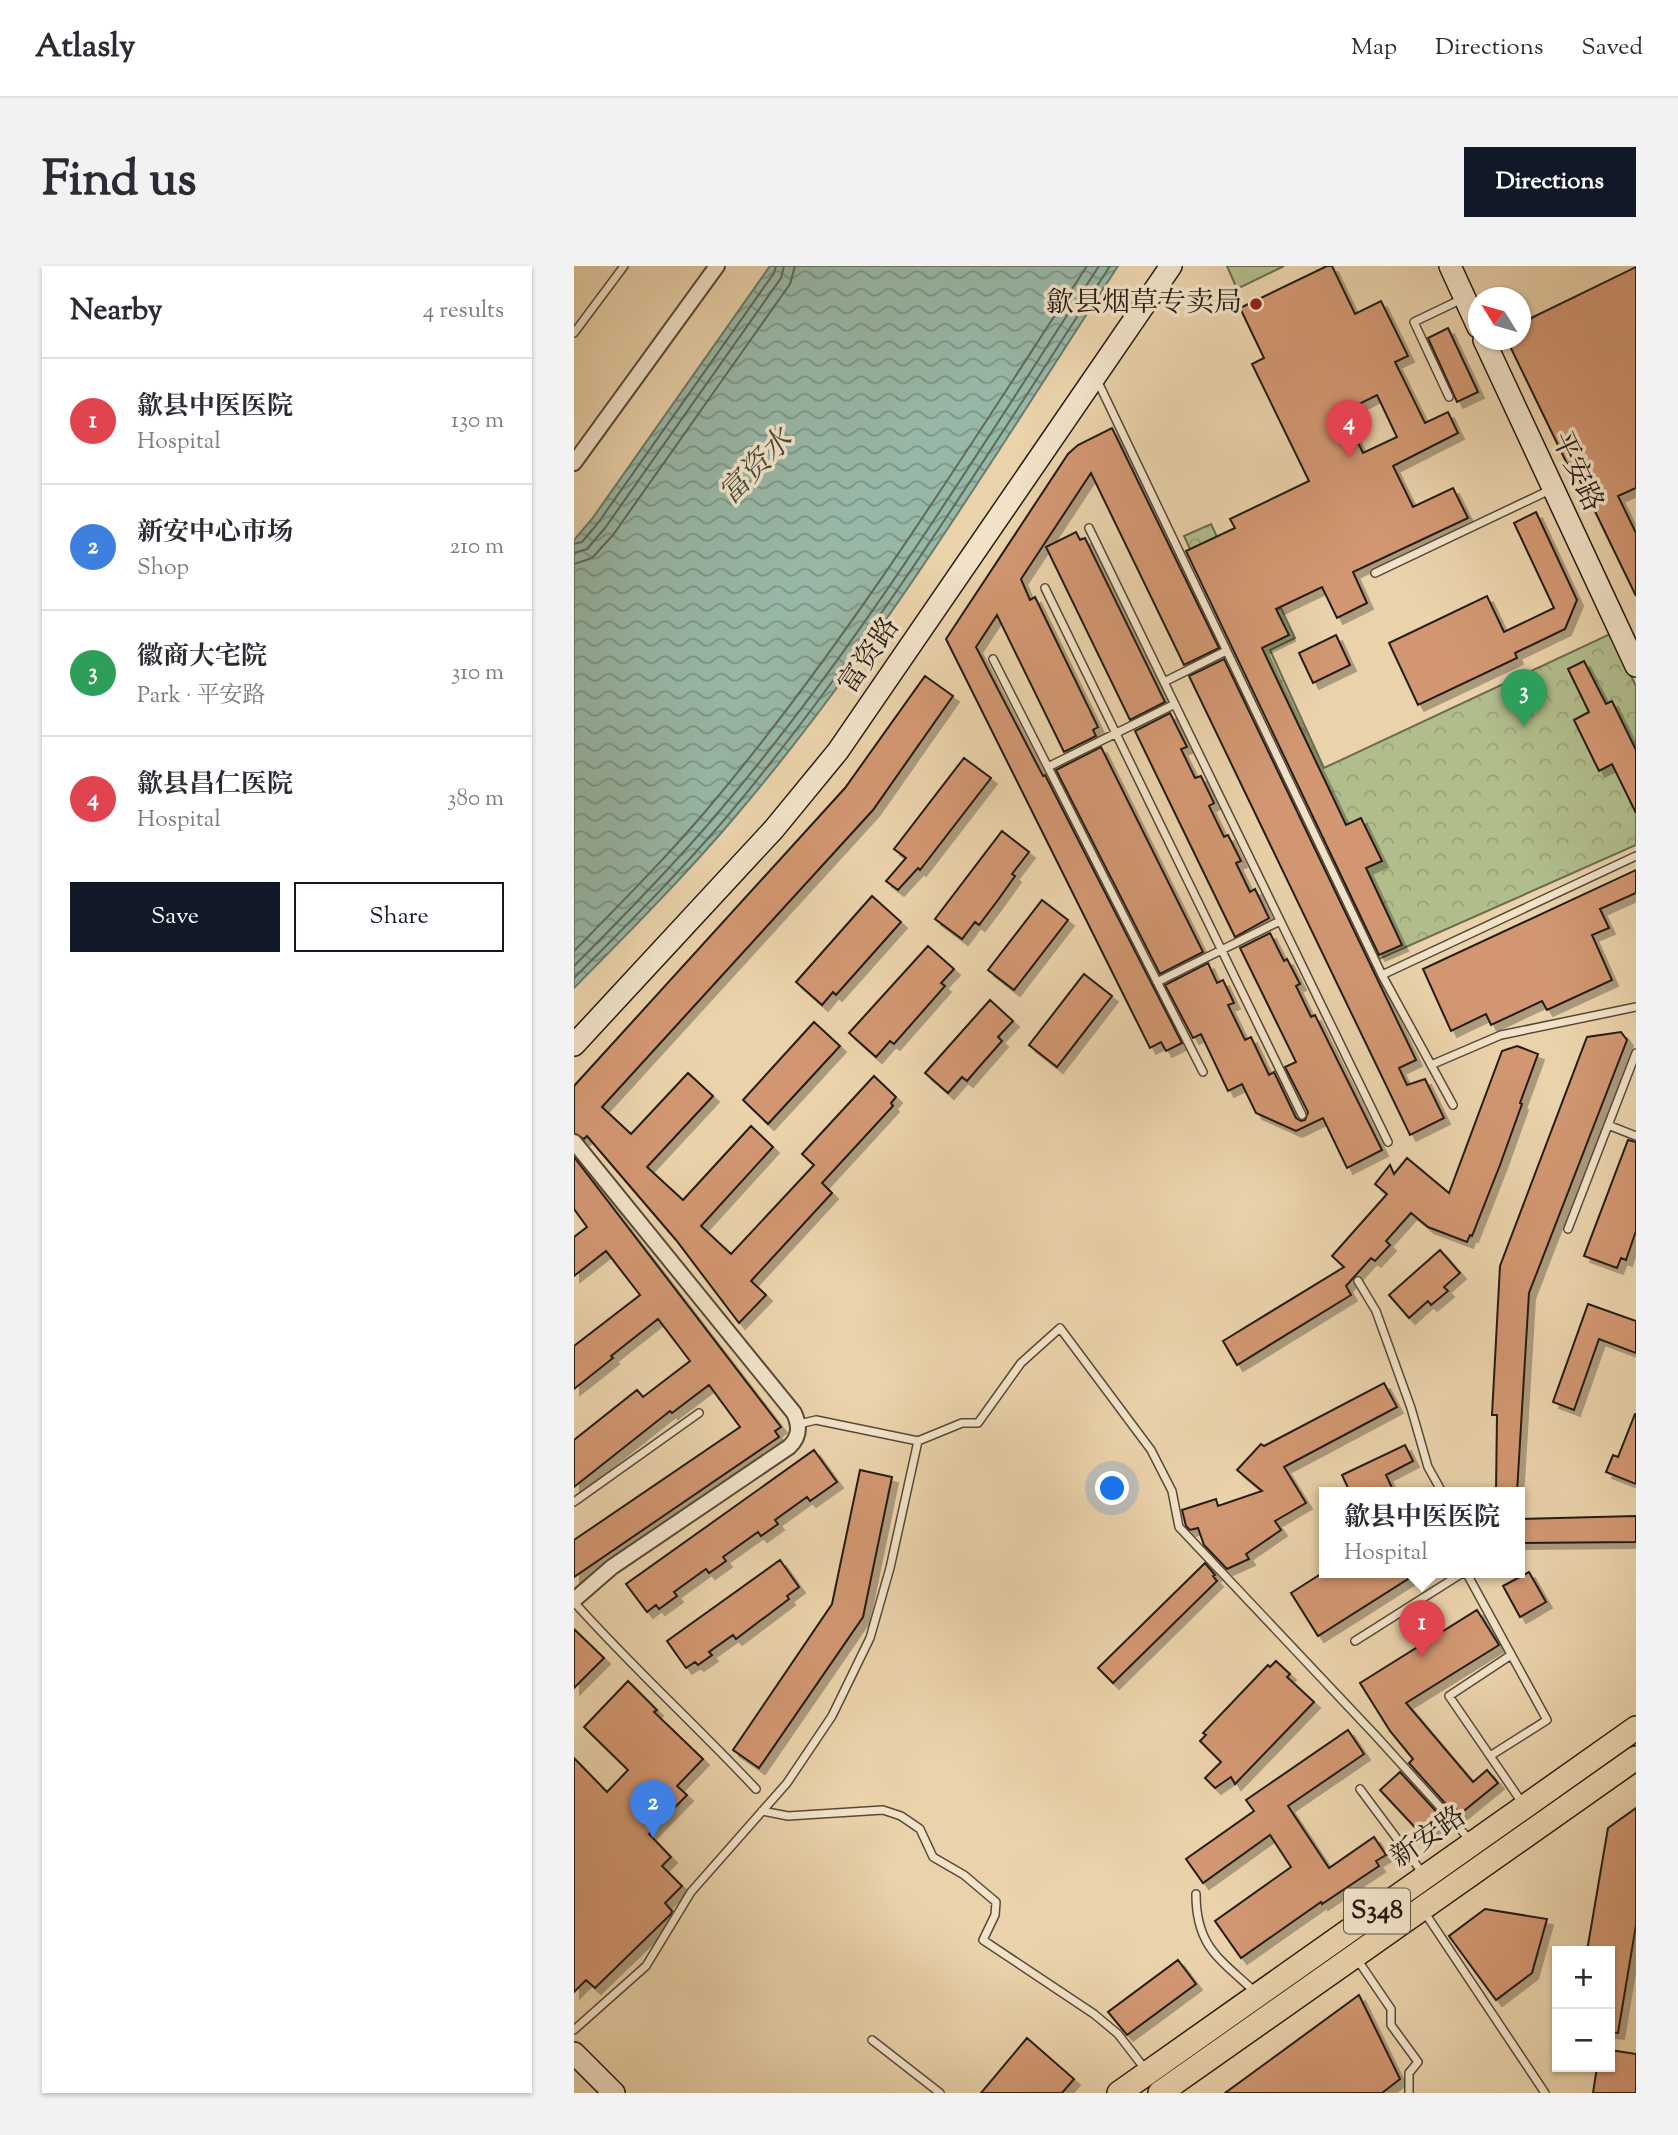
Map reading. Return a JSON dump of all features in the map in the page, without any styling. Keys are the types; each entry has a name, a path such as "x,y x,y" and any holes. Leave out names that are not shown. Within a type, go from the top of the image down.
{"main road":[{"name":"新安路","path":"1119,2093 1636,1728"},
{"name":"新安路","path":"1170,2090 1355,1955 1636,1758"}],"street":[{"path":"574,463 718,266"},
{"name":"富资路","path":"574,1045 765,839 838,751 1171,266"},
{"path":"1450,266 1468,304"},
{"name":"平安路","path":"1489,350 1636,666"},
{"path":"574,1142 794,1413 799,1424 794,1443 789,1447 612,1567 574,1601"},
{"path":"574,2053 614,2093"}],"lane":[{"path":"574,333 624,266"},
{"path":"1449,397 1414,322 1465,298"},
{"path":"1095,376 1382,975 1453,1105"},
{"path":"1376,573 1553,488"},
{"path":"1089,528 1388,1142"},
{"path":"1045,588 1302,1115"},
{"path":"1164,682 1226,651"},
{"path":"993,659 1203,1072"},
{"path":"1048,767 1175,705"},
{"path":"1382,975 1636,856"},
{"path":"1157,982 1280,921"},
{"path":"1431,1065 1501,1035 1636,1007"},
{"path":"1568,1229 1636,1053"},
{"path":"1608,1125 1636,1136"},
{"path":"1358,1281 1376,1311 1411,1408 1428,1467 1439,1487"},
{"path":"799,1424 816,1420 918,1441 962,1423 978,1423 1021,1363 1059,1328 1151,1450 1172,1490 1179,1527 1473,1843"},
{"path":"574,1502 699,1413"},
{"path":"574,2030 646,1966 691,1892 787,1783 832,1716 870,1638 890,1567 918,1441"},
{"path":"1355,1641 1455,1578"},
{"path":"1468,1578 1547,1720 1490,1756"},
{"path":"574,1601 617,1649 757,1789"},
{"path":"1511,1655 1449,1696 1525,1807"},
{"path":"1360,1789 1425,1877"},
{"path":"762,1811 788,1816 883,1810 901,1816 920,1829 933,1857 964,1875 996,1902 995,1915 984,1940 1094,2014 1118,2034 1148,2072"},
{"path":"1196,1894 1196,1916 1210,1949 1258,1995"},
{"path":"1422,1909 1545,2093"},
{"path":"1355,1955 1391,2009 1391,2025 1418,2062 1409,2073 1409,2093"},
{"path":"872,2040 940,2093"}],"green space":[{"path":"1227,266 1284,266 1237,289"},
{"path":"1211,524 1255,619 1281,608 1295,638 1270,650 1324,768 1610,634 1636,686 1636,845 1379,959 1184,536"}],"water":[{"name":"富资水","path":"770,266 1118,266 935,548 838,686 715,840 574,988 574,540 592,519"}],"building":[{"path":"1332,266 1355,314 1381,301 1408,356 1395,362 1425,423 1448,412 1458,433 1393,466 1413,507 1453,488 1468,518 1353,572 1367,603 1337,618 1322,587 1276,609 1289,635 1262,648 1346,825 1361,818 1382,861 1366,868 1402,945 1379,955 1186,551 1235,528 1230,519 1309,481 1252,364 1264,358 1240,308","holes":["1377,395 1397,437 1363,453 1343,412"]},
{"path":"1636,267 1636,488 1618,496 1636,533 1636,596 1574,468 1570,470 1512,350 1531,350 1531,318"},
{"path":"1448,328 1478,392 1457,402 1428,338"},
{"path":"1112,428 1219,648 1184,665 1091,473 1021,579 1030,600 1035,597 1098,727 1093,730 1096,736 1064,752 997,615 976,647 1043,776 1045,775 1182,1043 1166,1051 1161,1042 1150,1048 946,639 1068,454 1078,445"},
{"path":"1536,512 1577,600 1565,629 1515,653 1517,658 1418,705 1389,643 1487,596 1504,632 1554,608 1514,523"},
{"path":"1076,532 1080,540 1085,538 1165,702 1130,720 1046,547"},
{"path":"1336,635 1350,665 1313,683 1299,653"},
{"path":"1224,659 1416,1060 1399,1068 1407,1085 1425,1079 1444,1118 1410,1135 1189,676"},
{"path":"1584,661 1606,704 1612,701 1636,750 1636,813 1612,764 1599,771 1574,720 1589,712 1568,669"},
{"path":"925,676 953,696 873,810 602,1107 631,1134 688,1073 713,1096 647,1167 683,1200 751,1126 773,1147 701,1226 731,1254 814,1165 802,1154 874,1076 896,1097 891,1103 893,1106 822,1183 832,1193 751,1281 766,1295 739,1323 676,1240 587,1136 584,1139 574,1133 574,1086 845,788"},
{"path":"1170,713 1187,747 1181,749 1195,778 1201,776 1214,803 1209,806 1224,837 1228,835 1241,861 1236,863 1250,892 1255,889 1269,918 1235,937 1135,731"},
{"path":"1101,747 1203,952 1160,974 1056,770"},
{"path":"964,758 991,778 920,870 918,868 898,890 886,881 906,858 894,849"},
{"path":"1002,831 1029,852 979,925 975,922 962,939 935,919"},
{"path":"1636,870 1636,893 1600,909 1609,928 1592,935 1612,980 1547,1010 1542,1001 1491,1025 1486,1014 1451,1031 1423,969"},
{"path":"872,896 901,922 836,995 833,992 822,1005 796,982"},
{"path":"1042,900 1068,920 1014,990 988,970"},
{"path":"1270,933 1284,961 1287,959 1300,984 1296,986 1311,1017 1315,1015 1382,1150 1347,1168 1323,1118 1296,1131 1256,1113 1242,1084 1228,1091 1201,1034 1193,1038 1165,985 1208,963 1217,983 1223,980 1234,1003 1228,1005 1245,1040 1251,1037 1269,1075 1274,1072 1296,1118 1305,1120 1308,1112 1285,1067 1296,1062 1240,948"},
{"path":"928,946 954,969 941,983 945,986 894,1044 890,1041 876,1057 849,1033"},
{"path":"1084,974 1112,996 1057,1067 1029,1045"},
{"path":"990,1000 1013,1021 998,1037 1002,1041 967,1081 962,1077 948,1093 925,1073"},
{"path":"814,1022 840,1046 768,1124 743,1100"},
{"path":"1621,1032 1627,1040 1529,1293 1517,1487 1496,1487 1497,1415 1492,1415 1500,1266 1587,1037"},
{"path":"1517,1046 1538,1054 1500,1165 1472,1236 1470,1235 1467,1242 1428,1227 1411,1213 1386,1241 1390,1245 1375,1261 1371,1258 1346,1286 1351,1295 1237,1365 1223,1341 1344,1267 1332,1256 1387,1194 1375,1184 1390,1165 1394,1174 1407,1158 1449,1193 1502,1051"},
{"path":"1628,1140 1636,1142 1636,1231 1626,1260 1621,1258 1617,1268 1584,1256"},
{"path":"574,1157 781,1427 775,1431 779,1437 574,1577 574,1540 740,1427 709,1385 672,1413 670,1411 574,1487 574,1440 637,1390 643,1397 690,1361 658,1319 574,1389 574,1346 640,1295 606,1251 574,1276 574,1237 587,1227 574,1209"},
{"path":"1440,1250 1460,1273 1444,1287 1448,1291 1431,1305 1428,1301 1409,1318 1389,1295"},
{"path":"1588,1304 1636,1321 1636,1353 1599,1339 1574,1410 1553,1402"},
{"path":"1384,1383 1397,1407 1284,1467 1306,1503 1275,1521 1281,1530 1246,1554 1249,1559 1227,1569 1204,1545 1198,1528 1190,1530 1186,1526 1182,1510 1216,1499 1218,1506 1262,1491 1237,1470 1261,1444 1264,1446"},
{"path":"1635,1414 1636,1484 1606,1472 1613,1455 1618,1457"},
{"path":"1405,1445 1413,1461 1386,1475 1392,1487 1348,1487 1342,1475"},
{"path":"814,1450 837,1482 810,1501 807,1497 775,1520 778,1524 761,1536 758,1532 723,1557 726,1561 709,1573 706,1569 674,1592 677,1596 659,1609 656,1605 647,1612 626,1584"},
{"path":"860,1470 892,1477 863,1617 759,1768 733,1750 832,1604"},
{"path":"1636,1516 1636,1542 1525,1543 1525,1519"},
{"path":"780,1560 799,1587 787,1596 789,1599 736,1639 733,1635 709,1652 712,1655 698,1665 695,1662 686,1668 667,1641"},
{"path":"1205,1563 1217,1581 1113,1683 1098,1668"},
{"path":"1529,1572 1546,1602 1520,1617 1503,1586 1518,1578 1525,1578 1525,1574"},
{"path":"1319,1575 1319,1578 1410,1578 1318,1636 1291,1593"},
{"path":"1477,1610 1499,1645 1406,1703 1473,1782 1487,1770 1498,1783 1460,1814 1455,1808 1452,1811 1409,1763 1413,1759 1390,1731 1360,1683"},
{"path":"574,1629 604,1658 574,1688"},
{"path":"1276,1661 1290,1674 1287,1677 1314,1702 1235,1784 1231,1777 1215,1788 1205,1778 1221,1762 1200,1741 1206,1735 1203,1733 1268,1665 1270,1667"},
{"path":"628,1681 657,1710 654,1712 703,1759 677,1786 687,1795 649,1834 671,1857 662,1866 682,1886 665,1903 672,1911 671,1914 595,1988 586,1980 574,1992 574,1758 607,1792 628,1770 584,1727"},
{"path":"1348,1730 1364,1754 1288,1806 1329,1868 1374,1837 1386,1855 1376,1861 1379,1866 1322,1904 1321,1902 1241,1958 1215,1921 1291,1867 1270,1835 1203,1883 1186,1859 1254,1811 1246,1800"},
{"path":"1400,1772 1443,1819 1424,1837 1380,1790"},
{"path":"1636,1808 1636,1925 1618,2033 1615,2033 1615,1946 1588,1946 1608,1828"},
{"path":"1485,1909 1547,1919 1532,1973 1496,2000 1449,1936"},
{"path":"1178,1960 1196,1984 1127,2035 1108,2012"},
{"path":"1359,1995 1400,2079 1382,2093 1225,2093"},
{"path":"1027,2038 1074,2079 1062,2093 981,2093"},
{"path":"1615,2051 1636,2054 1636,2093 1593,2093 1596,2072 1615,2072"}],"place":[{"name":"歙县烟草专卖局","path":"1256,304"},
{"name":"歙县昌仁医院","path":"1349,458"},
{"name":"徽商大宅院","path":"1524,727"},
{"name":"歙县中医医院","path":"1422,1658"},
{"name":"新安中心市场","path":"653,1838"}]}
